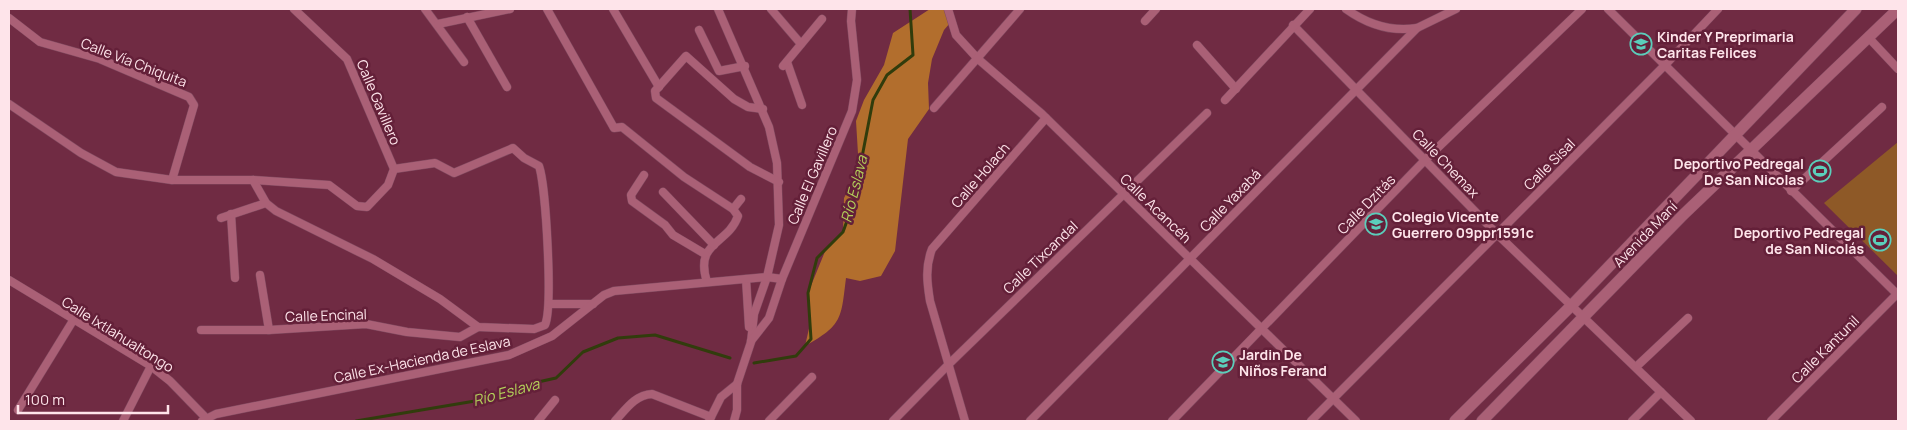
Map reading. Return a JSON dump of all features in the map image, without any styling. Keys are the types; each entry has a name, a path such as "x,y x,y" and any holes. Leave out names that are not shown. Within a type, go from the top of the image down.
{"street":[{"name":"Calle Gavillero","path":"294,9 347,59 394,169"},
{"path":"425,9 438,24 464,62"},
{"path":"438,24 467,16 510,9"},
{"path":"548,9 614,128 622,127 684,177 733,209 738,219 705,254 704,268 707,282"},
{"path":"613,9 657,89"},
{"path":"718,9 763,109 774,144 779,182 779,224 767,277 754,314 751,342 737,384 737,410 734,421"},
{"path":"771,9 801,44"},
{"name":"Calle El Gavillero","path":"751,342 769,318 782,279 852,112 857,80 850,21 852,9"},
{"name":"Calle Acancéh","path":"948,9 956,35 978,59 1046,118 1356,421"},
{"path":"934,108 1020,9"},
{"path":"1145,21 1156,9"},
{"path":"1225,100 1293,25 1310,9"},
{"path":"1346,9 1378,25 1400,31 1417,28"},
{"name":"Calle Yaxabá","path":"1030,421 1417,28 1456,9"},
{"name":"Calle Dzitás","path":"1172,421 1263,330 1426,159 1582,9"},
{"path":"1608,9 1666,64 1750,151 1898,294"},
{"name":"Calle Sisal","path":"1311,421 1666,64 1718,9"},
{"name":"Avenida Maní","path":"1455,421 1572,305 1856,9"},
{"name":"Avenida Maní","path":"1482,421 1585,318 1683,215 1898,9"},
{"path":"467,16 507,87"},
{"name":"Calle Vía Chiquita","path":"9,18 40,42 100,59 189,97 194,105 172,180"},
{"path":"802,105 785,64 822,19"},
{"name":"Calle Chemax","path":"1293,25 1355,90 1426,159 1497,234 1691,421"},
{"path":"699,30 719,71 745,66"},
{"path":"1868,37 1898,69"},
{"path":"1197,45 1236,89"},
{"path":"763,109 748,107 734,99 689,57 684,57 657,89 656,98 750,166 779,182"},
{"path":"9,104 81,153 116,172 172,180 253,180 329,185 357,206 367,207 388,185 394,169 435,163 454,173 513,148 524,158 539,166 548,250 549,304 547,320 540,328 478,327 440,299 373,260 276,212 266,203 253,180"},
{"path":"1791,191 1882,107"},
{"name":"Calle Tixcandal","path":"893,421 1123,193 1207,113"},
{"name":"Calle Holach","path":"949,364 930,301 927,280 928,261 932,249 1046,118"},
{"path":"644,175 631,195 632,200 665,225 674,236 705,254"},
{"path":"663,192 714,245"},
{"path":"733,209 741,199"},
{"path":"221,218 266,203"},
{"path":"231,214 235,278"},
{"path":"260,275 269,330"},
{"name":"Calle Ex-Hacienda de Eslava","path":"204,420 508,354 552,336 592,304 614,291 767,277 782,279"},
{"path":"746,279 751,342"},
{"name":"Calle Ixtlahualtongo","path":"9,280 151,366 170,381 204,420"},
{"name":"Calle Kantunil","path":"1771,421 1898,294"},
{"path":"549,304 592,304"},
{"path":"1636,367 1688,318"},
{"path":"18,410 74,319"},
{"name":"Calle Encinal","path":"201,330 269,330 366,324 407,332 460,337 478,327"},
{"path":"949,364 966,421"},
{"path":"123,421 151,366"},
{"path":"769,421 812,377"},
{"path":"615,421 634,400 643,394 652,394 710,419 721,397 737,384"},
{"path":"1632,421 1661,392"},
{"path":"538,421 556,400"}],"shaded area":[{"path":"930,9 944,9 950,23 944,30 932,59 928,83 929,109 908,139 895,251 881,276 860,281 846,278 843,303 838,319 827,332 805,346 810,324 808,293 826,249 843,232 844,198 859,170 856,121 864,100 884,65 893,33"},
{"name":"Deportivo Pedregal de San Nicolás","path":"1898,142 1898,276 1824,203"}],"waterway":[{"name":"Río Eslava","path":"754,363 796,356 811,339 808,293 817,258 843,232 853,204 873,100 887,75 913,55 910,9"},
{"name":"Río Eslava","path":"356,421 475,401 529,384 556,378 583,352 618,338 655,335 730,358"}],"place":[{"name":"Kinder Y Preprimaria Caritas Felices","path":"1641,44"},
{"name":"Deportivo Pedregal De San Nicolas","path":"1820,171"},
{"name":"Colegio Vicente Guerrero 09ppr1591c","path":"1376,224"},
{"name":"Deportivo Pedregal de San Nicolás","path":"1880,240"},
{"name":"Jardin De Niños Ferand","path":"1223,362"}]}
